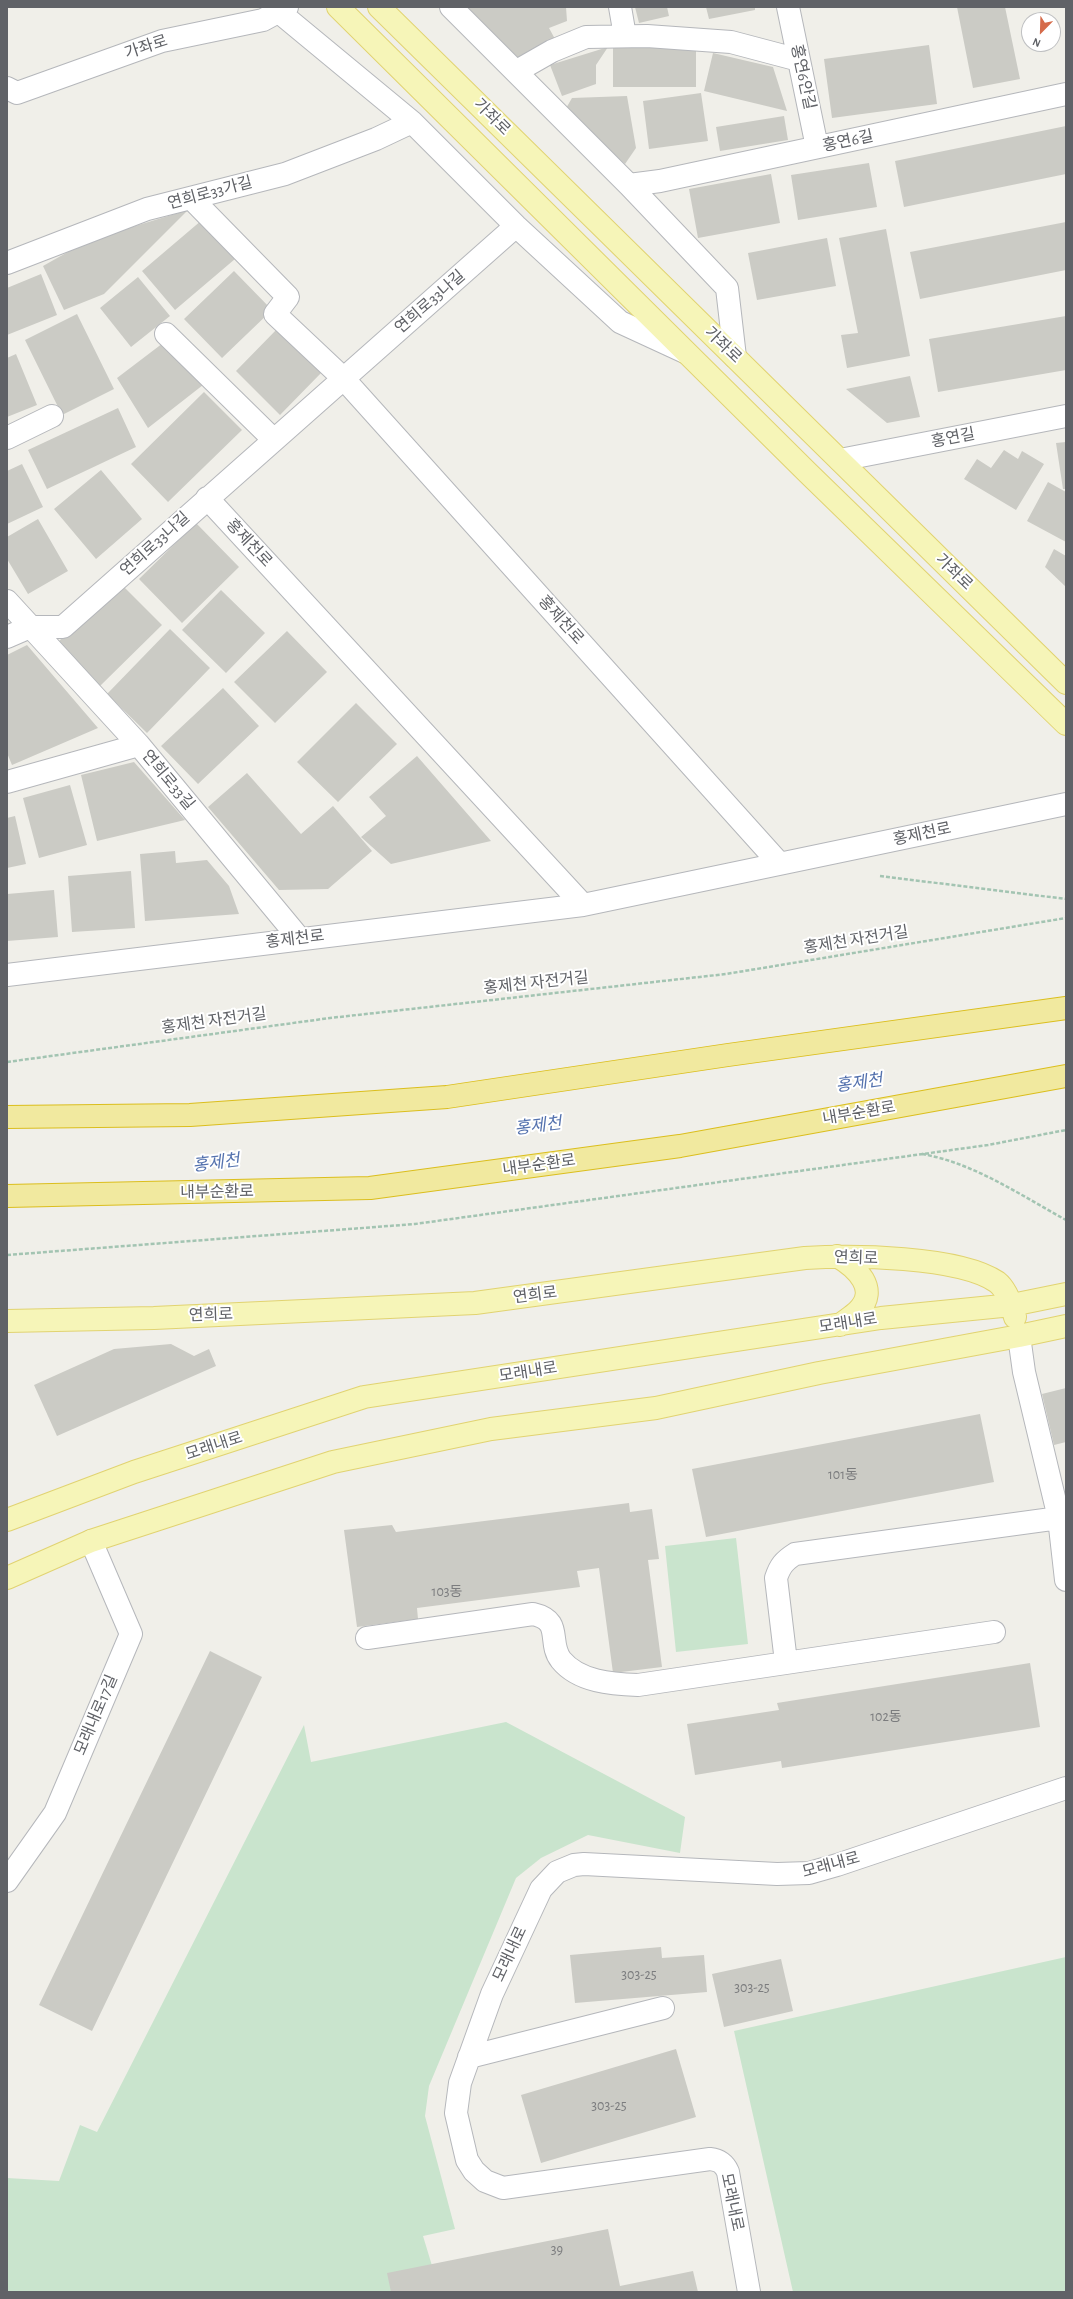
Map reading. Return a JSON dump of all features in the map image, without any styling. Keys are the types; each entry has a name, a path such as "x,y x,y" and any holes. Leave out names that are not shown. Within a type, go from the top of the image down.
{"highway":[{"path":"7,1117 190,1114 447,1097 728,1054 1066,1008"},
{"name":"내부순환로","path":"7,1196 370,1188 680,1146 1066,1076"}],"main road":[{"path":"338,7 1066,724"},
{"name":"가좌로","path":"379,7 1066,683"},
{"path":"837,1256 851,1264 860,1272 866,1290 864,1301 858,1311 840,1325"},
{"name":"연희로","path":"7,1321 154,1318 475,1303 805,1258 837,1256 947,1264 979,1272 998,1283 1012,1305 1019,1336"},
{"name":"모래내로","path":"7,1520 134,1472 364,1397 881,1318 1012,1305 1066,1294"},
{"path":"7,1578 91,1541 333,1462 491,1429 656,1408 864,1364 1066,1326"}],"street":[{"path":"451,7 517,71 629,185 727,288 735,357"},
{"path":"620,7 625,36"},
{"name":"홍연6안길","path":"788,7 817,147"},
{"path":"283,9 412,122 516,226 620,322 688,353"},
{"name":"가좌로","path":"7,88 17,93 162,40 263,20 283,9"},
{"path":"517,71 552,50 586,37 647,36 732,42 799,60"},
{"name":"홍연6길","path":"629,185 660,181 1066,94"},
{"name":"연희로33가길","path":"7,263 147,209 284,174 376,138 412,122"},
{"path":"191,198 288,296 275,314 343,378"},
{"name":"연희로33나길","path":"30,627 63,627 273,439 516,226"},
{"path":"166,334 273,439"},
{"name":"홍제천로","path":"343,378 779,863"},
{"path":"7,438 52,416"},
{"name":"홍연길","path":"840,460 1066,416"},
{"name":"홍제천로","path":"207,498 583,905"},
{"name":"연희로33길","path":"7,601 139,745 299,938"},
{"path":"7,637 30,627"},
{"path":"7,782 139,745"},
{"name":"홍제천로","path":"7,975 299,938 583,905 1066,804"},
{"path":"1019,1336 1024,1372 1059,1518 1066,1580"},
{"path":"786,1662 776,1578 780,1568 786,1560 795,1554 1059,1518"},
{"name":"모래내로17길","path":"7,1881 55,1813 131,1634 91,1541"},
{"path":"367,1638 533,1614 541,1616 549,1621 553,1630 560,1659 568,1667 594,1680 638,1685 994,1632"},
{"name":"모래내로","path":"748,2292 728,2172 722,2163 717,2160 710,2159 503,2188 485,2181 474,2171 467,2160 456,2113 460,2083 492,1994 541,1889 557,1872 574,1865 584,1864 777,1874 809,1873 838,1865 1066,1788"},
{"path":"469,2057 663,2008"}],"path":[{"path":"878,876 1066,899"},
{"name":"홍제천 자전거길","path":"7,1062 330,1018 726,974 1066,918"},
{"path":"7,1255 415,1224 988,1145 1066,1130"},
{"path":"919,1154 944,1158 965,1165 1066,1220"}],"green space":[{"path":"736,1538 748,1644 676,1652 665,1546"},
{"path":"506,1722 685,1817 680,1853 588,1835 541,1858 516,1878 429,2086 425,2116 455,2229 423,2236 440,2292 7,2292 7,2178 59,2181 80,2125 97,2132 304,1725 311,1762"},
{"path":"1066,1957 1066,2292 793,2292 734,2031"}],"pier":[{"path":"1066,966 1066,1097 904,1126 592,1175 343,1202 52,1219 7,1220 7,1084 420,1065 720,1024"}],"building":[{"path":"465,7 566,7 567,21 549,28 555,39 520,61"},
{"path":"635,7 667,7 669,16 639,23"},
{"path":"706,7 755,7 755,10 709,19"},
{"path":"957,7 1005,7 1020,79 973,88"},
{"path":"613,45 696,45 696,87 613,87"},
{"path":"929,45 937,104 832,118 824,59"},
{"path":"608,47 596,65 596,84 562,96 550,65"},
{"path":"713,53 773,67 787,111 704,91"},
{"path":"701,93 708,141 649,149 643,101"},
{"path":"627,96 636,148 625,164 565,110 572,98"},
{"path":"784,116 788,140 720,151 716,127"},
{"path":"1066,126 1066,174 904,207 895,161"},
{"path":"869,163 877,207 798,220 791,175"},
{"path":"771,174 780,223 698,238 689,189"},
{"path":"188,210 104,294 64,310 43,266 89,240"},
{"path":"202,220 235,259 175,310 142,271"},
{"path":"1066,222 1066,270 920,299 910,252"},
{"path":"886,229 910,356 847,368 841,335 858,333 839,238"},
{"path":"827,238 836,286 757,300 748,253"},
{"path":"234,271 272,310 222,358 184,319"},
{"path":"41,274 57,315 7,335 7,288"},
{"path":"138,277 170,316 131,347 100,308"},
{"path":"77,314 114,389 62,415 25,340"},
{"path":"1066,316 1066,370 938,392 929,339"},
{"path":"278,328 322,372 280,415 236,371"},
{"path":"167,340 203,385 148,428 117,378"},
{"path":"16,354 37,405 7,417 7,358"},
{"path":"910,376 920,417 887,423 846,389"},
{"path":"204,392 242,430 168,502 131,464"},
{"path":"118,408 136,447 47,489 28,450"},
{"path":"1066,442 1066,489 1063,489 1056,443"},
{"path":"1004,450 1018,459 1022,451 1044,464 1016,510 964,479 977,459 991,468"},
{"path":"22,464 43,507 7,524 7,471"},
{"path":"101,470 142,519 96,559 54,509"},
{"path":"1048,482 1066,492 1066,542 1027,521"},
{"path":"38,519 68,571 28,594 7,559 7,537"},
{"path":"196,523 239,567 182,623 139,579"},
{"path":"1054,549 1066,556 1066,587 1045,567"},
{"path":"119,582 162,625 100,686 57,643"},
{"path":"221,590 265,633 226,673 182,630"},
{"path":"170,629 210,668 147,733 107,694"},
{"path":"287,631 327,672 275,723 234,682"},
{"path":"27,645 98,728 12,765 7,753 7,655"},
{"path":"223,688 259,726 198,784 161,746"},
{"path":"356,703 397,744 338,802 297,762"},
{"path":"417,756 491,841 391,864 361,837 386,816 369,797"},
{"path":"134,762 185,820 97,841 81,775"},
{"path":"247,773 301,834 333,806 372,851 328,889 279,890 208,807"},
{"path":"70,785 87,845 39,858 23,798"},
{"path":"15,816 26,864 7,868 7,818"},
{"path":"175,851 176,863 207,860 229,886 239,914 145,921 140,854"},
{"path":"131,871 135,928 72,932 68,876"},
{"path":"54,890 58,937 7,941 7,894"},
{"path":"171,1344 194,1356 209,1349 216,1366 57,1436 34,1385 114,1349"},
{"path":"1066,1388 1066,1442 1054,1445 1042,1394"},
{"path":"980,1414 994,1482 706,1537 692,1469"},
{"path":"629,1503 630,1512 652,1509 659,1559 648,1560 662,1667 613,1673 599,1568 577,1571 580,1587 417,1608 418,1619 357,1627 344,1530 392,1525 396,1532"},
{"path":"210,1651 262,1677 92,2031 39,2005"},
{"path":"1030,1663 1040,1727 782,1768 781,1761 695,1775 687,1724 779,1710 777,1703"},
{"path":"661,1947 662,1958 704,1955 707,1992 575,2003 570,1955"},
{"path":"781,1959 793,2011 724,2027 712,1974"},
{"path":"676,2049 696,2117 541,2163 521,2095"},
{"path":"608,2229 620,2286 693,2271 698,2292 391,2292 387,2273"}],"water label":[{"name":"홍제천","path":"859,1083"},
{"name":"홍제천","path":"538,1126"},
{"name":"홍제천","path":"216,1163"}]}
